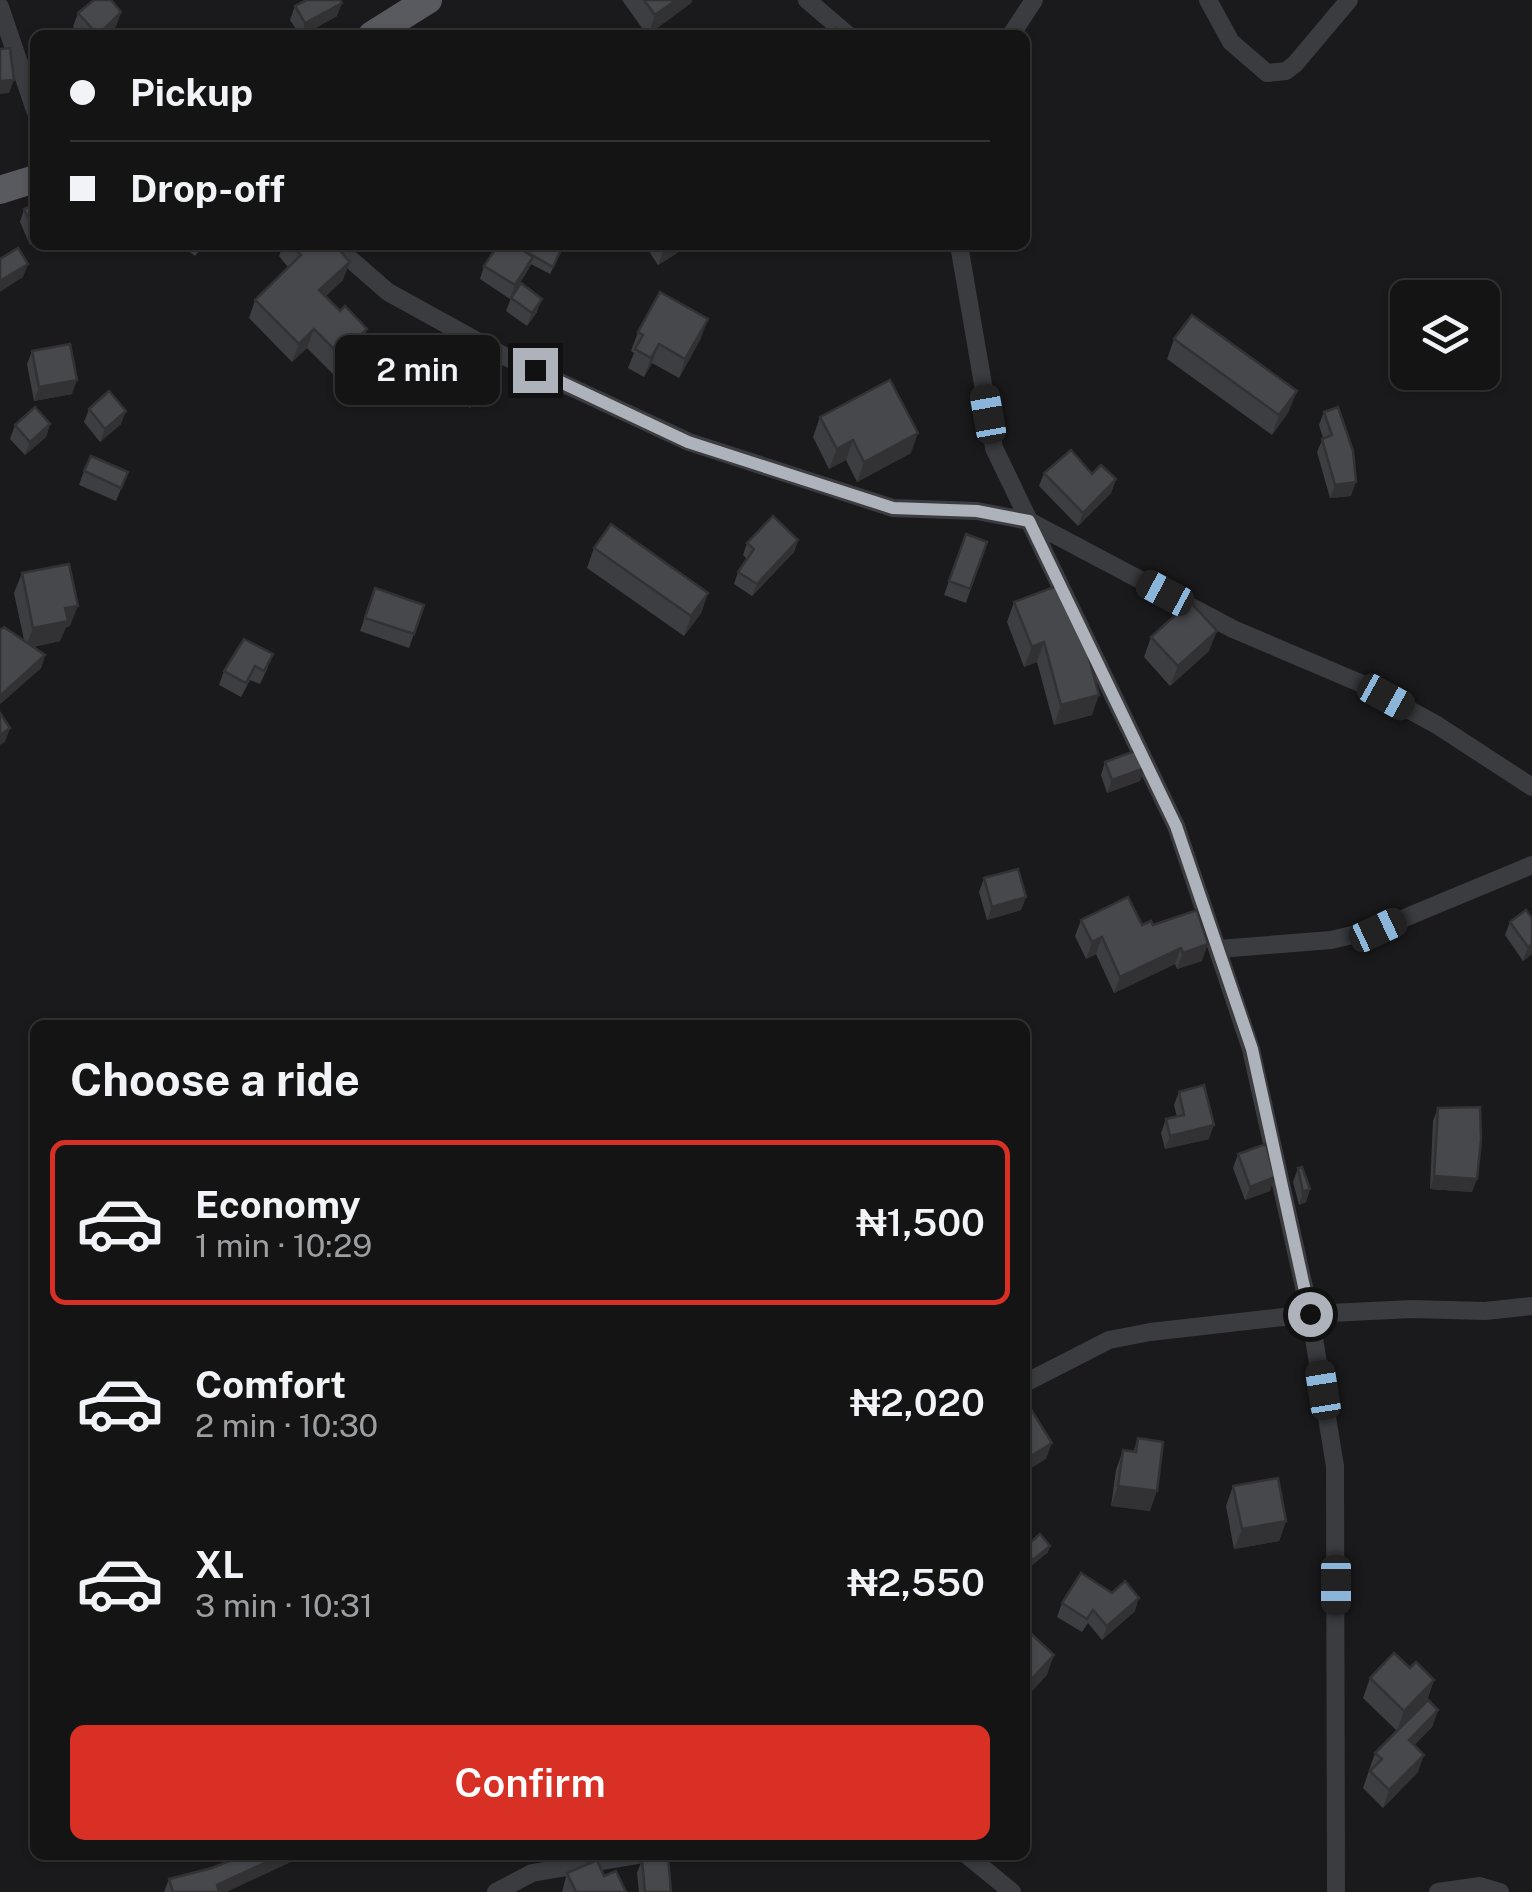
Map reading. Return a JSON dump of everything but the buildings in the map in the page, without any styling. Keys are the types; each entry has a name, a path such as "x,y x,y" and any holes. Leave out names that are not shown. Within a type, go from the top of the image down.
{"main road":[{"path":"380,30 428,0"},
{"path":"0,190 30,181"}],"street":[{"path":"808,0 842,30"},
{"path":"1014,30 1034,0"},
{"path":"1208,0 1232,42 1267,74 1286,71 1295,64 1349,0"},
{"path":"0,7 30,95"},
{"path":"340,250 388,292 504,356 688,442 893,508 977,511 1029,521 1232,629 1360,683 1438,725 1532,787"},
{"path":"960,250 994,448 1176,826 1252,1049 1310,1314 1335,1466 1336,1892"},
{"path":"1220,949 1331,940 1378,930 1532,865"},
{"path":"1030,1380 1109,1340 1150,1332 1310,1314 1412,1308 1485,1312 1532,1306"},
{"path":"496,1892 532,1873 609,1860"},
{"path":"973,1860 1012,1892"},
{"path":"1438,1892 1480,1886 1500,1892"}],"route":[{"path":"535,370 688,442 893,508 977,511 1029,521 1176,826 1220,949 1252,1049 1310,1314"}]}
